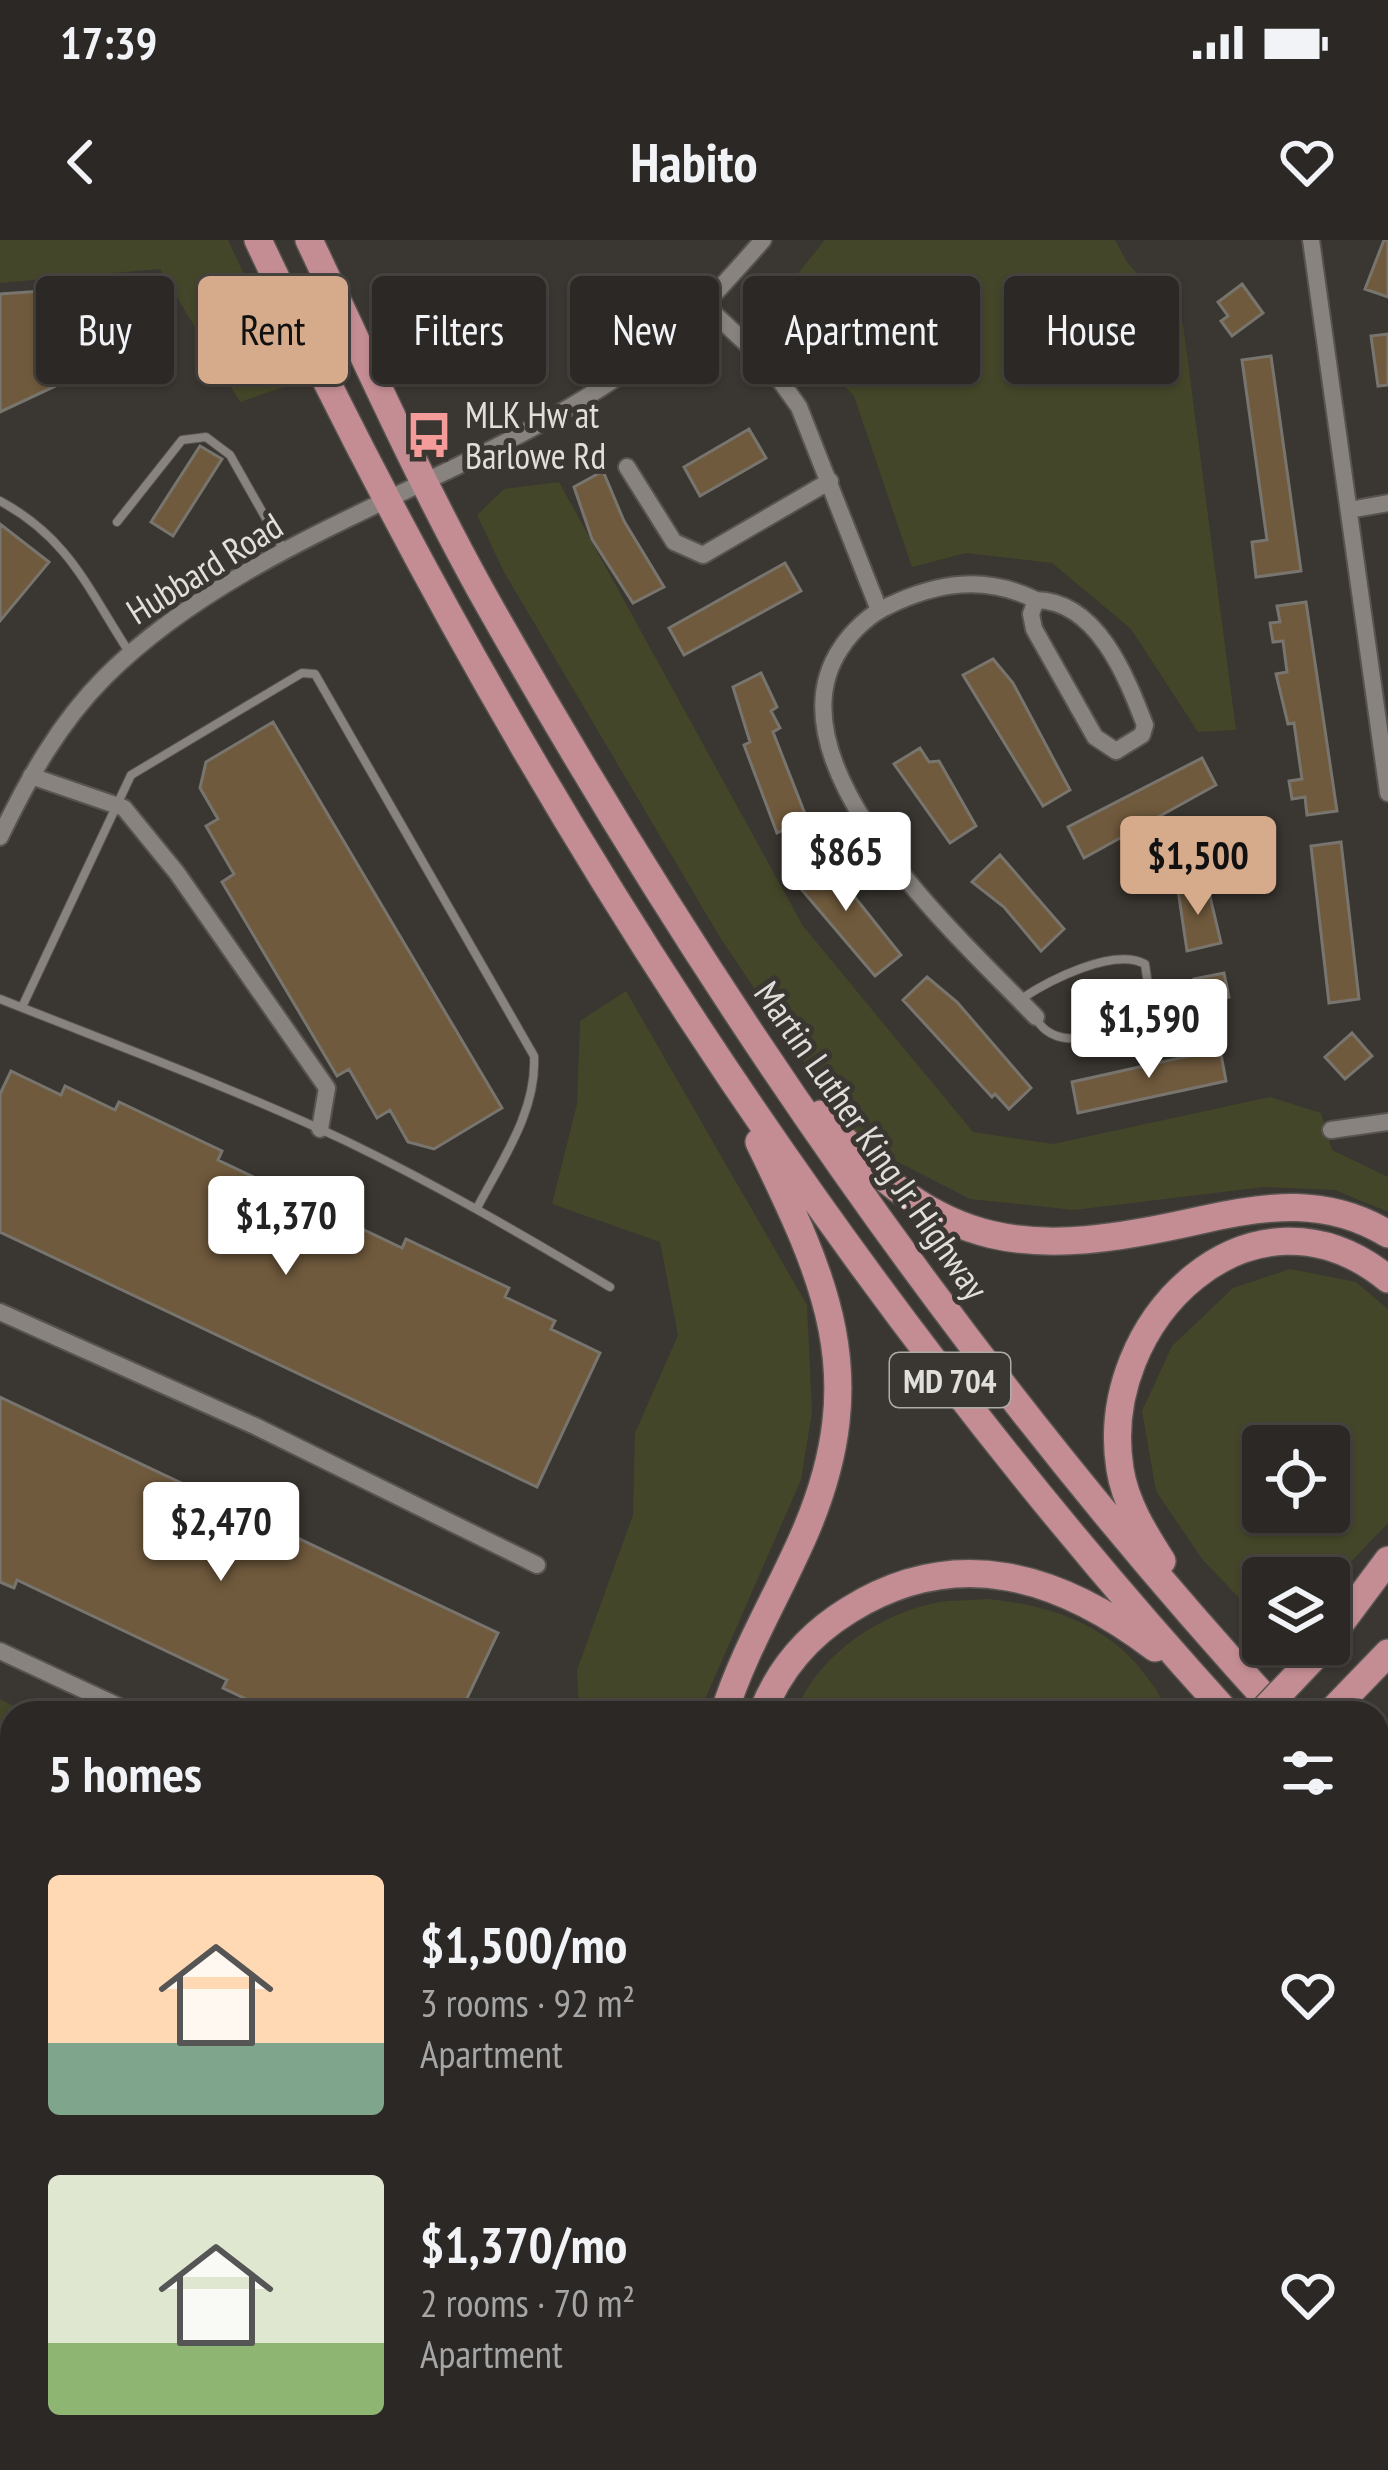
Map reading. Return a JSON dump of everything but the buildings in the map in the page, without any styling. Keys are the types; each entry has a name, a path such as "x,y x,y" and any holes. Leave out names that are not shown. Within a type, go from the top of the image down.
{"main road":[{"name":"MD 704","path":"259,240 386,502 556,804 724,1068 923,1346 1216,1701"},
{"name":"Martin Luther King Jr. Highway","path":"309,240 424,482 579,758 837,1166 1032,1425 1209,1638 1268,1701"},
{"path":"756,1039 877,1175 929,1213 971,1229 1034,1242 1087,1242 1254,1208 1290,1206 1340,1212 1388,1234"},
{"path":"724,1068 814,1257 830,1309 837,1363 836,1420 826,1474 729,1701"},
{"path":"1209,1638 1152,1545 1123,1486 1119,1419 1126,1379 1141,1340 1183,1286 1215,1262 1253,1246 1286,1241 1324,1245 1359,1259 1388,1279"},
{"path":"1350,1612 1388,1560"},
{"path":"769,1701 789,1664 838,1617 898,1585 963,1572 1024,1580 1089,1603 1196,1678"},
{"path":"1350,1622 1388,1585"},
{"path":"1342,1701 1388,1653"},
{"path":"1273,1701 1307,1665"}],"street":[{"name":"Hubbard Road","path":"719,288 763,240"},
{"path":"1311,240 1388,793"},
{"path":"719,319 789,390 810,426 880,610"},
{"name":"Hubbard Road","path":"0,837 31,776 79,707 130,653 183,613 605,384"},
{"path":"627,466 674,542 703,555 830,481"},
{"path":"1349,510 1388,503"},
{"path":"1036,600 1031,614 1034,628 1096,737 1116,751 1131,743 1142,735 1145,725 1112,654 1065,605 1036,600 996,584 961,583 914,593 880,610 844,642 826,676 821,716 833,762 887,853 1036,1017"},
{"path":"31,776 124,808 177,873 327,1088 320,1130"},
{"path":"1331,1130 1388,1122"},
{"path":"0,1312 255,1426 537,1565"},
{"path":"0,1651 107,1701"}],"lane":[{"path":"117,522 182,440 206,437 230,455 286,554"},
{"path":"0,501 56,538 130,653"},
{"path":"22,1007 131,776 302,673 315,674 534,1056 535,1081 526,1112 477,1208"},
{"path":"1020,1000 1080,968 1135,959 1144,964 1152,1013 1144,1024 1060,1041 1046,1034 1036,1017"},
{"path":"0,999 320,1130 477,1208 610,1286"}],"green space":[{"path":"0,240 228,240 245,276 198,276 198,332 174,292 174,276 164,276 160,269 36,276 36,280 0,283"},
{"path":"825,240 1115,240 1140,276 1004,276 1004,384 1179,384 1179,320 1183,324 1236,730 1198,732 1131,629 1052,563 966,553 912,567 854,396 842,384 980,384 980,276 796,276"},
{"path":"229,384 292,384 240,402"},
{"path":"559,482 803,926 973,1132 1053,1144 1270,1097 1321,1113 1332,1150 1388,1177 1388,1212 1335,1190 1264,1187 1074,1210 970,1199 857,1141 721,939 504,572 477,515 504,489"},
{"path":"626,991 807,1305 812,1412 801,1480 704,1701 578,1701 577,1670 633,1515 635,1433 678,1335 660,1242 552,1204 577,1104 580,1021"},
{"path":"1290,1269 1356,1282 1388,1309 1388,1523 1350,1563 1350,1557 1242,1557 1242,1601 1202,1559 1156,1491 1142,1411 1172,1346 1233,1288"},
{"path":"987,1599 1034,1606 1078,1621 1134,1661 1161,1701 801,1701 832,1658 868,1630 909,1610"}],"place":[{"name":"MLK Hw at Barlowe Rd","path":"429,435"}]}
